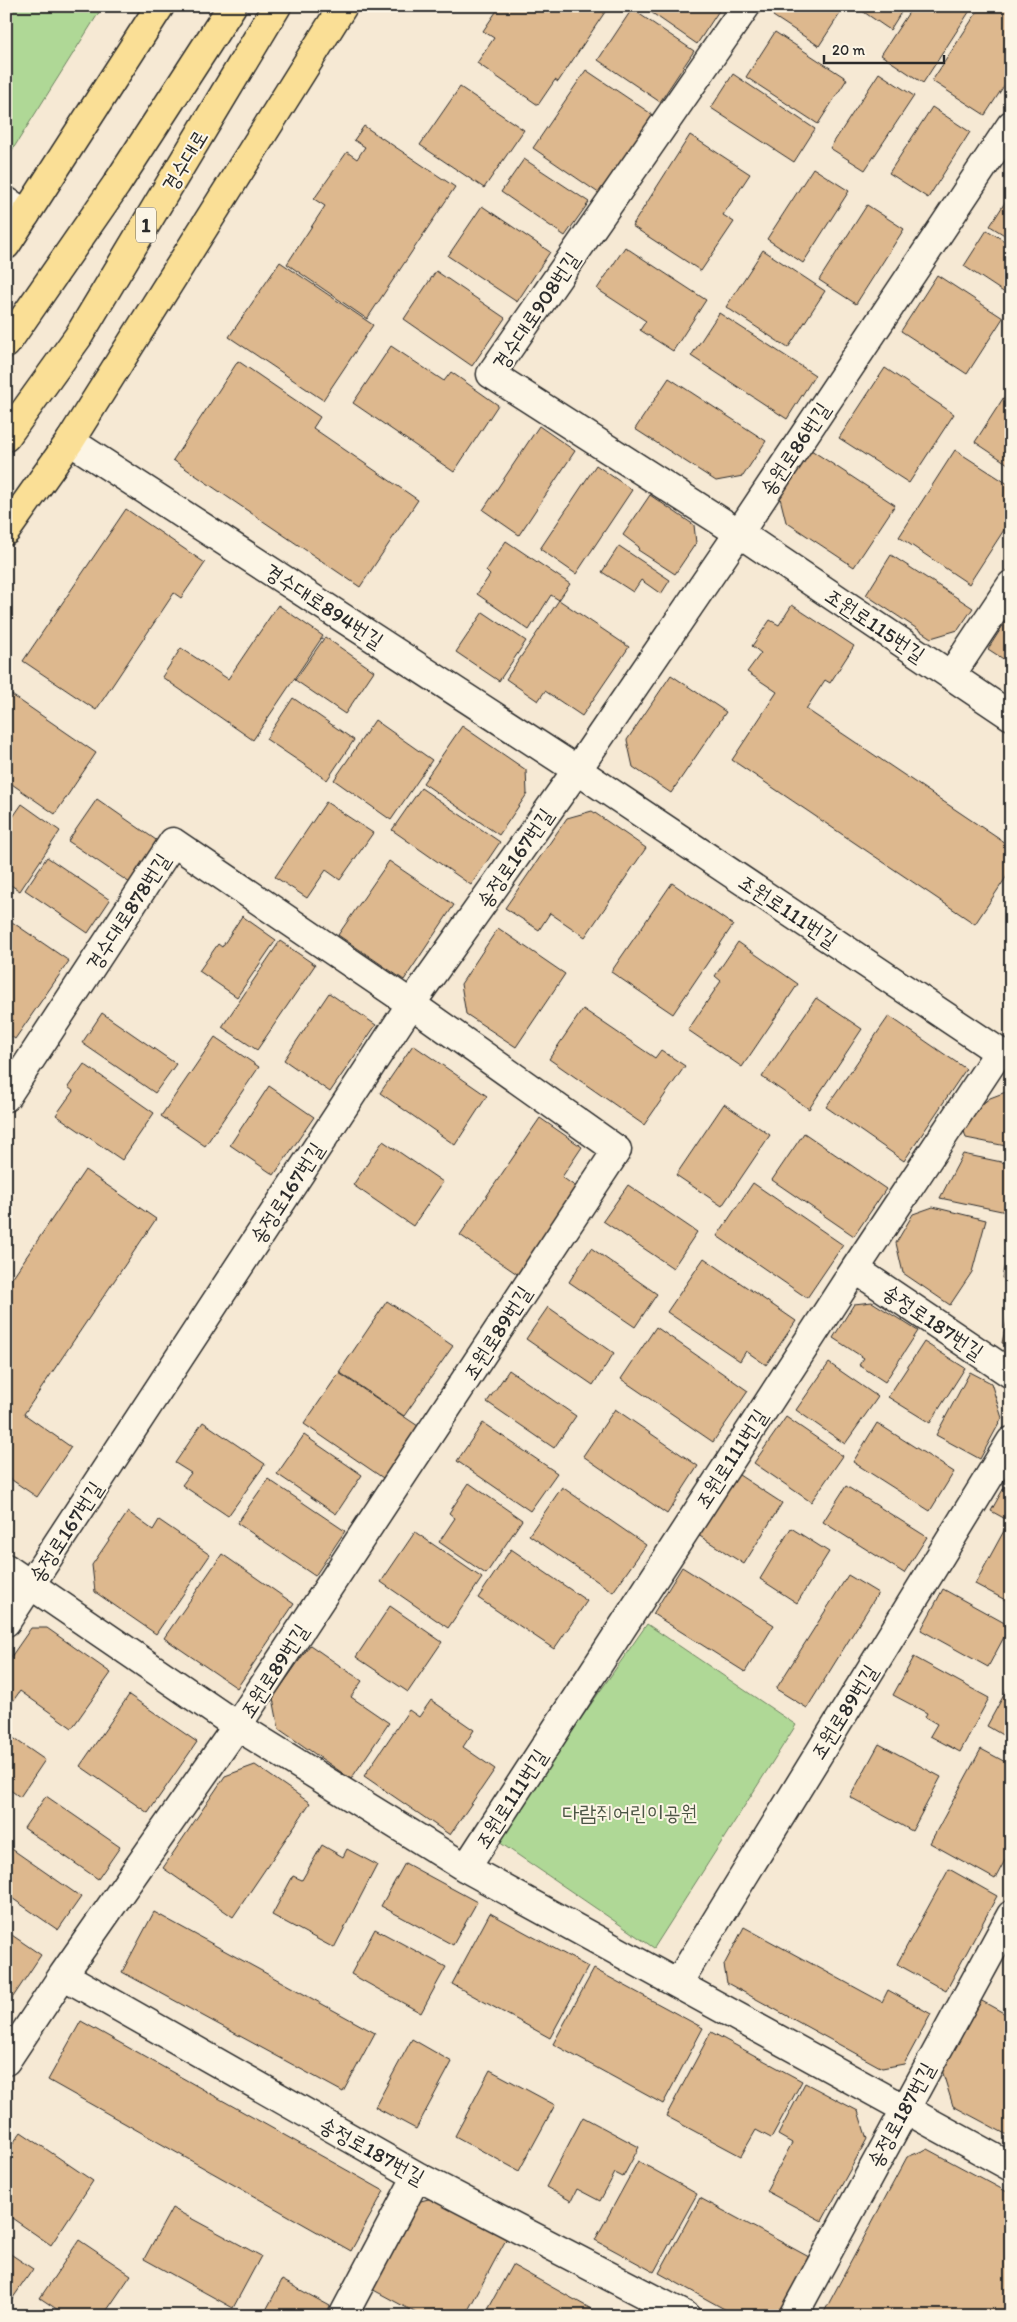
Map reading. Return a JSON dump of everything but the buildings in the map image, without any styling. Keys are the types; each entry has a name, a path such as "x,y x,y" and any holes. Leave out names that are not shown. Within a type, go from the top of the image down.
{"main road":[{"path":"6,246 16,207 160,6"},
{"name":"경수대로","path":"6,344 116,185 232,6"},
{"name":"경수대로","path":"6,437 78,336 277,6"},
{"path":"6,531 70,441 343,6"}],"street":[{"name":"경수대로908번길","path":"739,533 491,374 746,6"},
{"name":"송원로86번길","path":"577,770 739,533 1011,125"},
{"name":"경수대로894번길","path":"70,441 577,770"},
{"name":"조원로115번길","path":"739,533 1011,716"},
{"path":"950,675 1011,585"},
{"name":"송정로167번길","path":"6,1622 411,1004 577,770"},
{"name":"조원로111번길","path":"466,1868 855,1269 1005,1053 577,770"},
{"name":"경수대로878번길","path":"6,1097 174,842 411,1004"},
{"name":"조원로89번길","path":"6,2061 63,1975 237,1726 617,1150 411,1004"},
{"name":"송정로187번길","path":"855,1269 1011,1374"},
{"name":"조원로89번길","path":"678,1983 1011,1441"},
{"path":"6,1568 31,1585"},
{"name":"조원로89번길","path":"31,1585 237,1726 466,1868 1011,2167"},
{"name":"송정로187번길","path":"793,2316 904,2108 1011,1915"},
{"name":"송정로187번길","path":"63,1975 417,2176 686,2316"},
{"path":"343,2316 417,2176"}],"green space":[{"path":"6,6 103,6 6,160"},
{"name":"다람쥐어린이공원","path":"647,1624 796,1725 654,1948 496,1840"}]}
